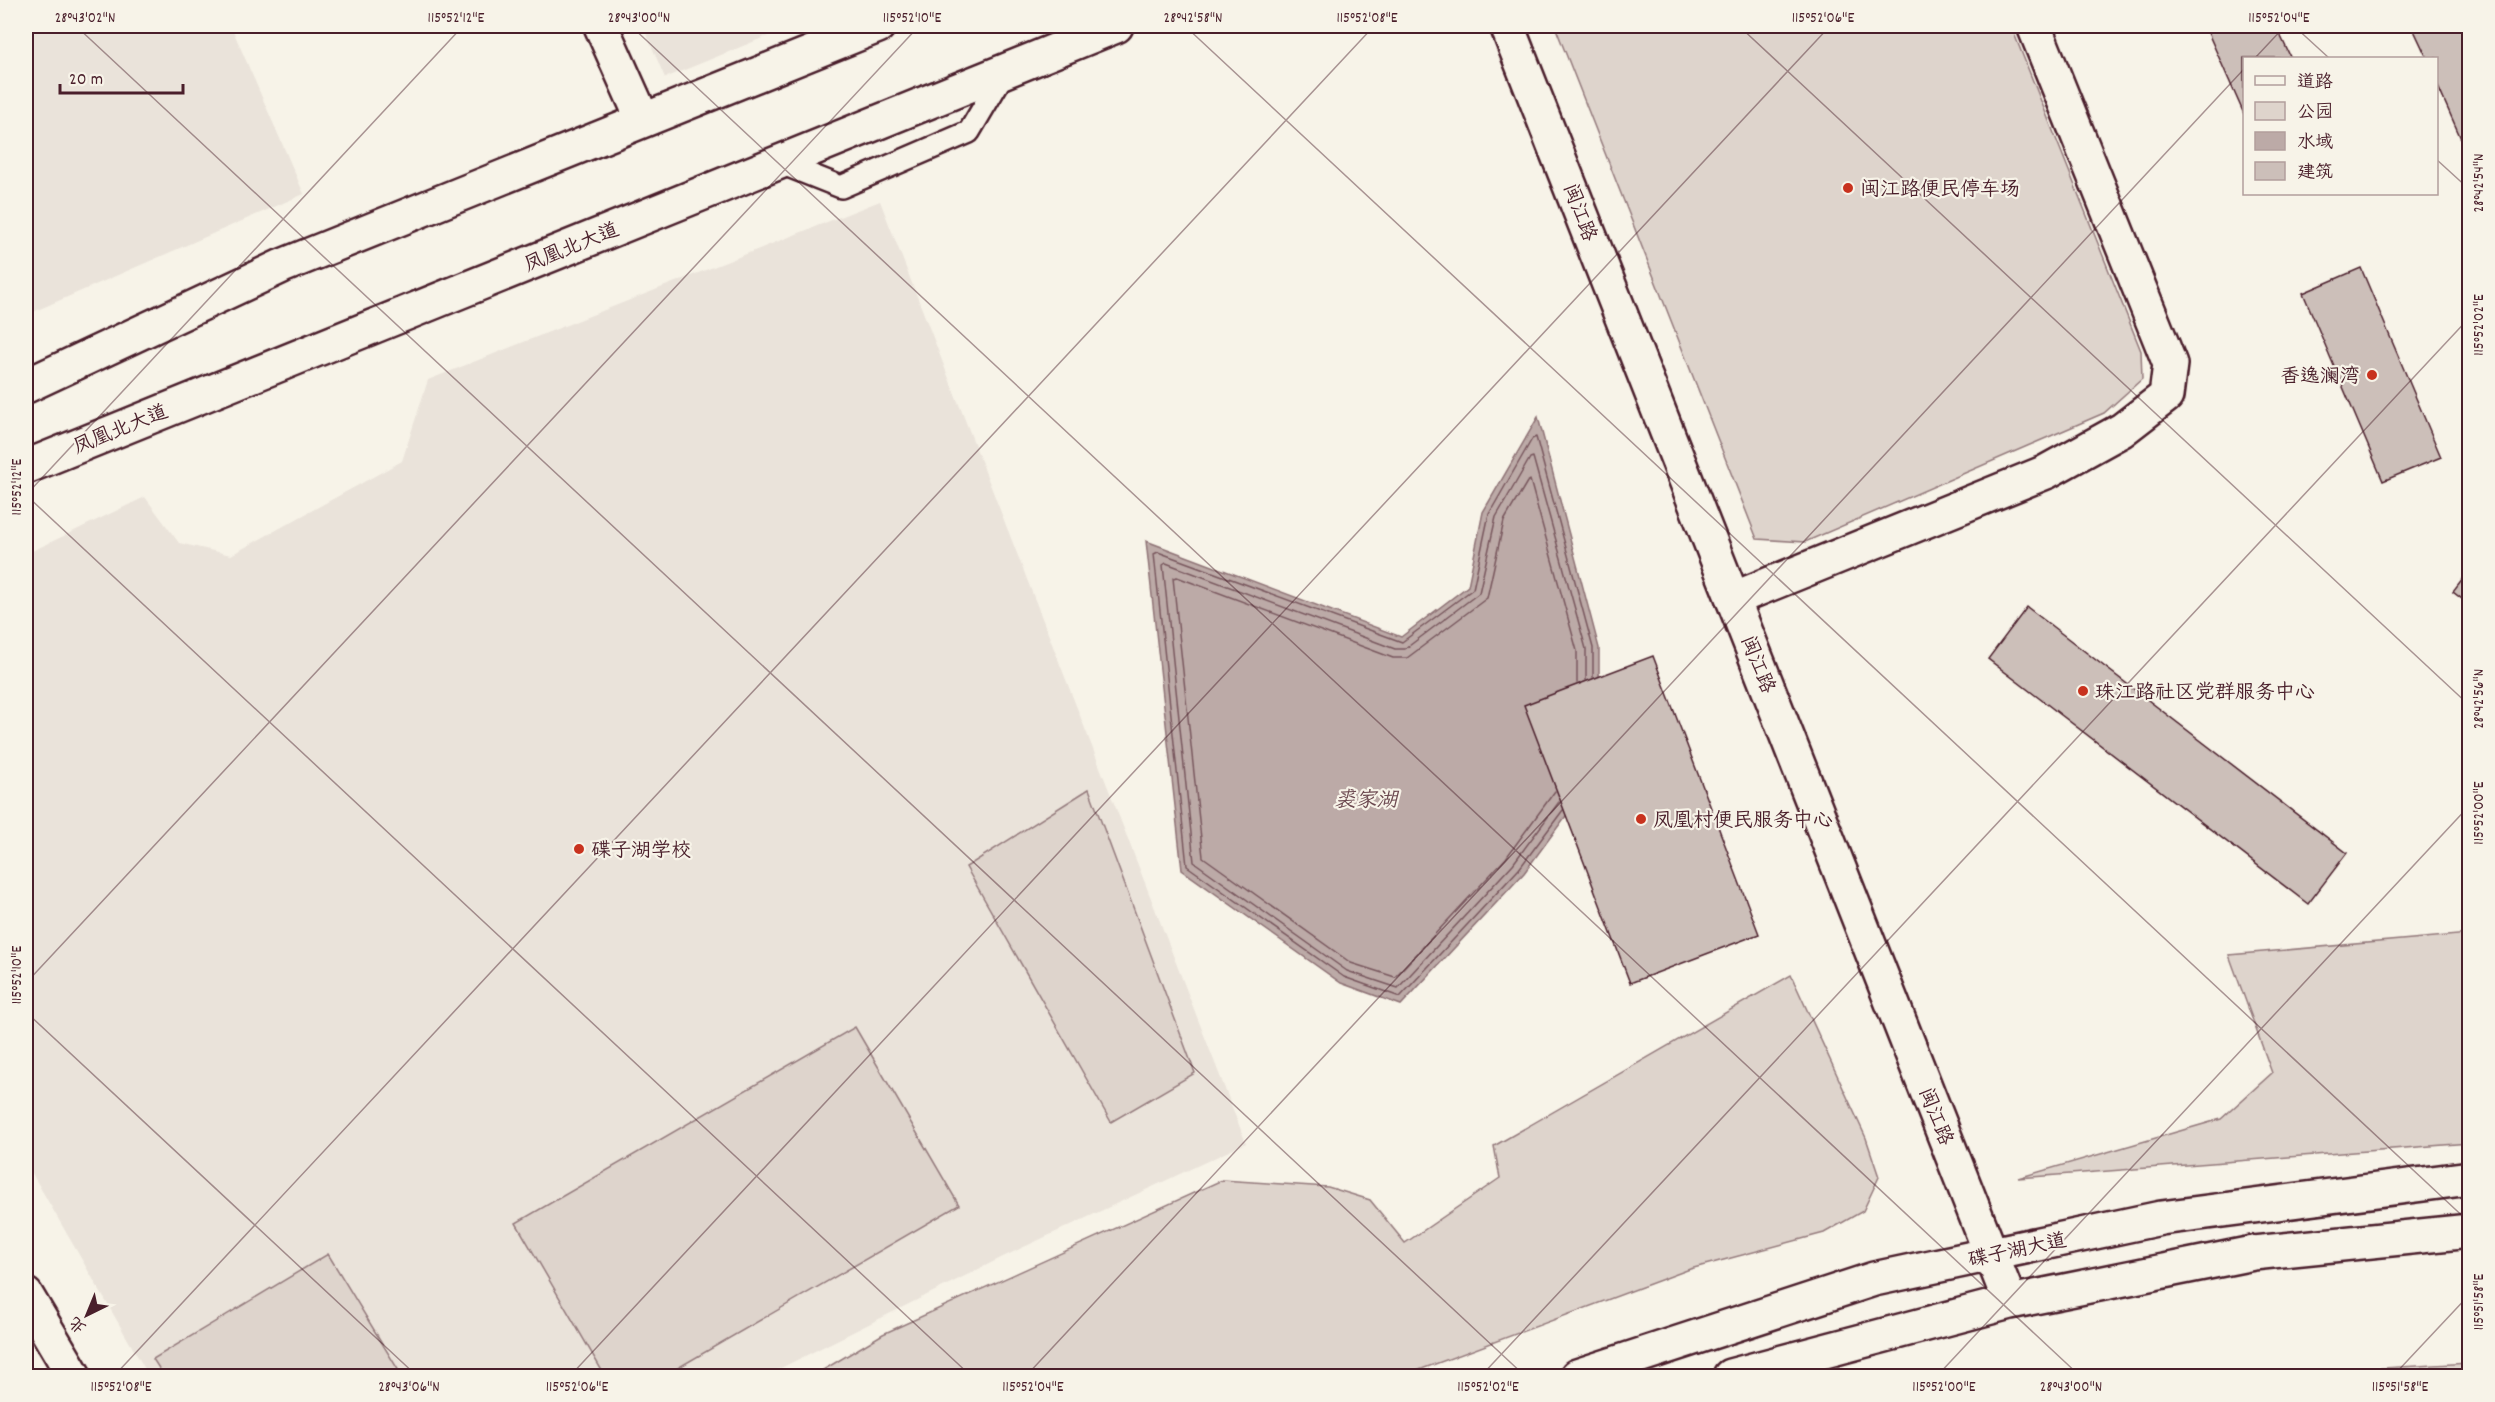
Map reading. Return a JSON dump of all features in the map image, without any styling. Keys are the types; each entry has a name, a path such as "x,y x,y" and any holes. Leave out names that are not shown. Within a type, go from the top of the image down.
{"main road":[{"path":"601,26 643,120"},
{"path":"26,387 282,266 878,26"},
{"name":"凤凰北大道","path":"26,467 1116,26"},
{"name":"闽江路","path":"1508,26 2010,1302"},
{"path":"1733,599 2046,472 2121,430 2166,396 2170,364 2034,26"},
{"name":"碟子湖大道","path":"1577,1377 1874,1279 2161,1218 2469,1178"},
{"path":"1730,1377 2010,1302 2253,1253 2469,1231"},
{"path":"26,1295 74,1377"}],"lane":[{"path":"778,162 842,187 969,132 1005,70"}],"shaded area":[{"path":"26,26 231,26 304,194 26,315"},
{"path":"643,26 792,26 665,78"},
{"name":"碟子湖学校","path":"880,201 1246,1143 1005,1256 765,1376 149,1376 26,1163 26,554 145,497 179,543 231,555 402,461 428,380"}],"green space":[{"name":"闽江路便民停车场","path":"1555,26 2011,26 2141,351 2142,379 2104,413 1805,542 1757,539"},
{"path":"1089,789 1195,1073 1111,1122 966,867"},
{"path":"2469,934 2469,1143 2018,1178 2221,1119 2272,1073 2229,955"},
{"path":"1791,975 1866,1138 1879,1177 1863,1211 1824,1233 1690,1269 1403,1376 813,1376 883,1334 1222,1180 1328,1187 1370,1200 1405,1243 1500,1178 1494,1146"},
{"path":"855,1027 959,1205 664,1376 605,1376 516,1223"},
{"path":"328,1254 402,1376 164,1376 153,1359"},
{"path":"2469,1363 2469,1376 2246,1376"}],"water":[{"name":"裘家湖","path":"1538,417 1599,648 1599,735 1574,805 1524,873 1401,1005 1341,983 1182,870 1146,541 1401,637 1468,586 1483,512"}],"building":[{"path":"2205,26 2276,26 2291,57 2243,57 2243,112"},
{"path":"2412,26 2470,26 2470,159 2438,87 2438,57 2427,57"},
{"name":"香逸澜湾","path":"2361,268 2441,457 2383,481 2303,293"},
{"path":"2470,570 2470,605 2453,592"},
{"path":"2027,607 2347,853 2308,904 1988,659"},
{"name":"凤凰村便民服务中心","path":"1653,656 1759,934 1630,983 1524,705"}],"place":[{"name":"闽江路便民停车场","path":"1848,188"},
{"name":"香逸澜湾","path":"2372,375"},
{"name":"珠江路社区党群服务中心","path":"2083,691"},
{"name":"凤凰村便民服务中心","path":"1641,819"},
{"name":"碟子湖学校","path":"579,849"}]}
